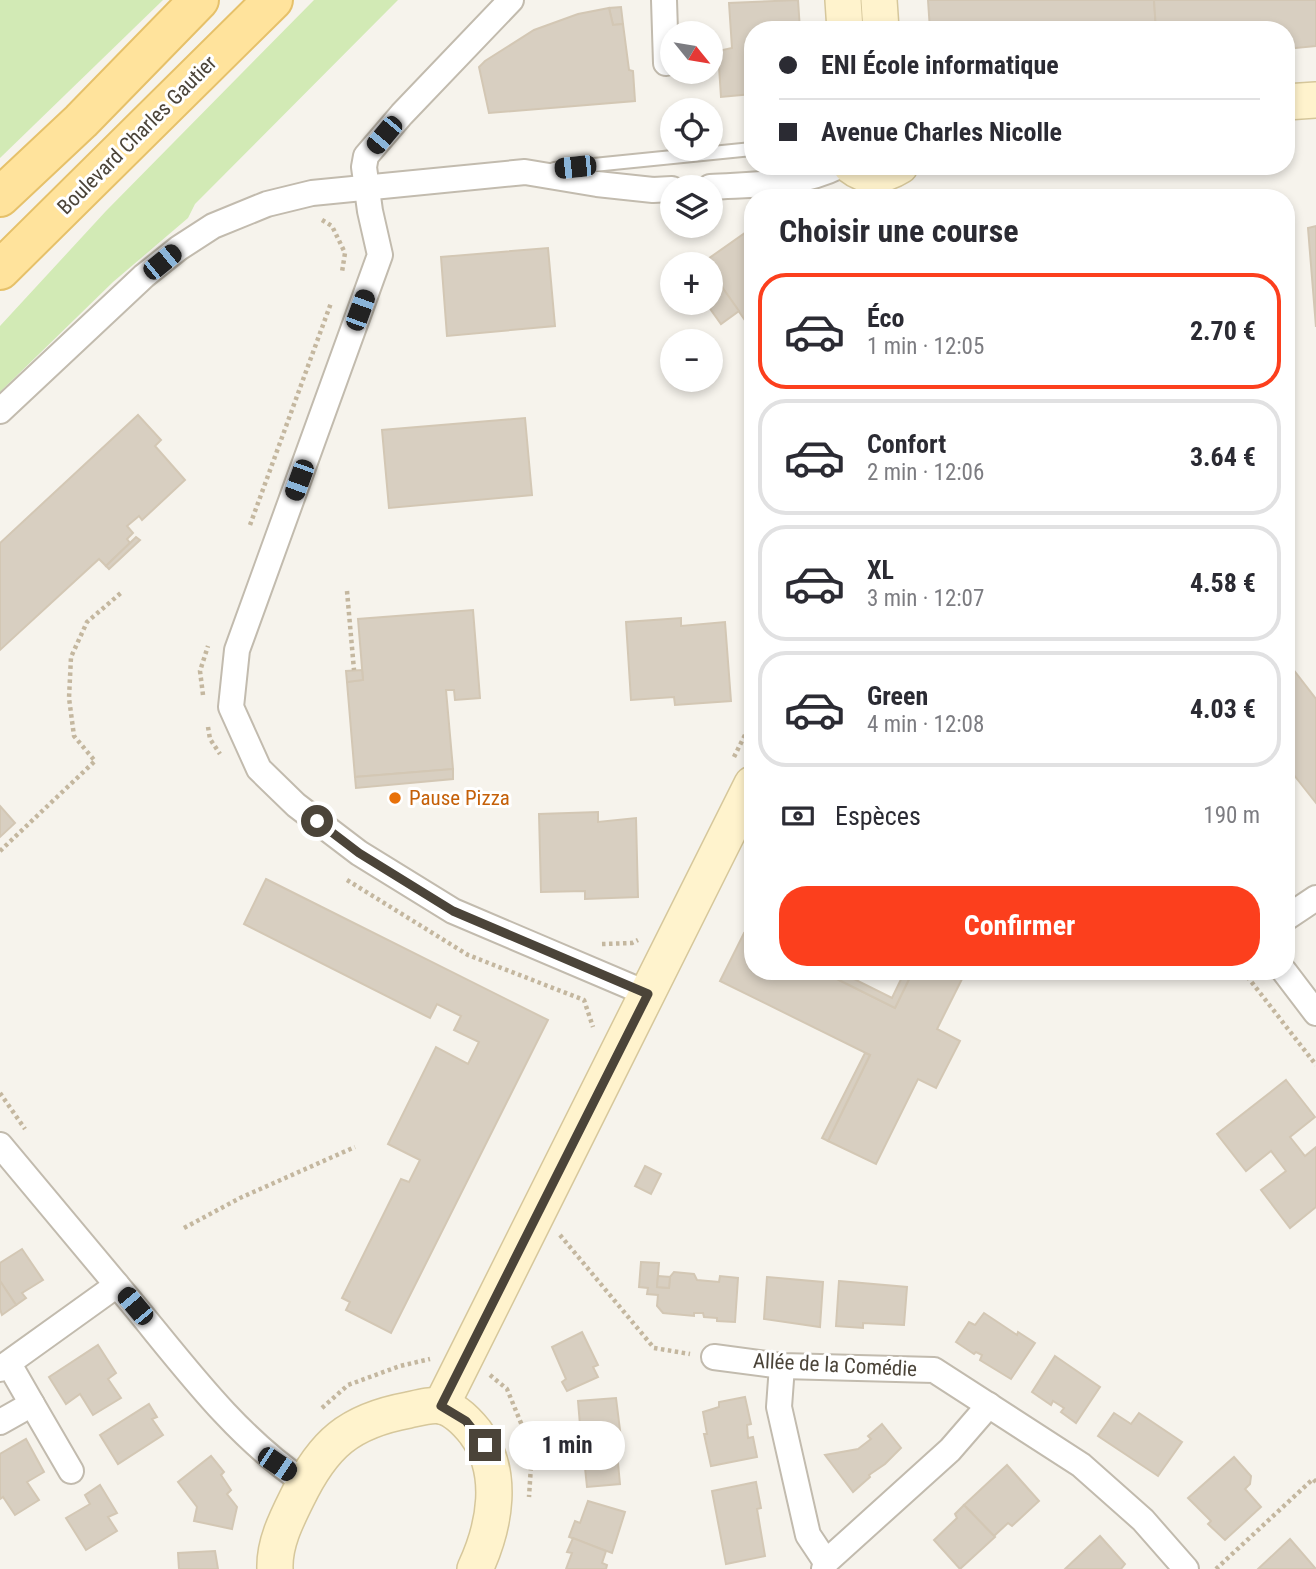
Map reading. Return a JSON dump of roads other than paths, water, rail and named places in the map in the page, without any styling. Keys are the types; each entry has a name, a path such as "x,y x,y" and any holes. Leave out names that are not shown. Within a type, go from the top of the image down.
{"main road":[{"path":"0,197 81,121 199,0"},
{"name":"Boulevard Charles Gautier","path":"0,270 273,0"}],"street":[{"path":"511,0 402,114 366,156 364,167 368,199 380,255 237,650 231,707 259,769 296,805 359,853 453,911 648,994"},
{"path":"664,0 665,21"},
{"path":"843,0 844,21"},
{"path":"878,0 880,21"},
{"path":"1295,101 1316,100"},
{"path":"0,411 144,276 179,248 213,226 267,204 312,193 368,199 525,172 597,184 660,190"},
{"path":"723,186 794,181 817,175"},
{"path":"441,1406 648,994 743,772"},
{"path":"1295,912 1316,898"},
{"path":"1291,980 1316,1013"},
{"path":"0,1145 252,1442 277,1464 304,1482"},
{"path":"71,1471 32,1404 4,1367 117,1285"},
{"name":"Allée de la Comédie","path":"715,1357 782,1366 934,1370 1081,1465 1143,1520 1186,1569"},
{"path":"782,1366 779,1407 808,1535 825,1566 950,1450 989,1405"},
{"path":"0,1422 32,1404"},
{"path":"275,1569 274,1559 285,1522 304,1482 320,1457 344,1433 390,1413 441,1406 466,1421 485,1445 495,1477 487,1539 475,1569"}],"lane":[{"path":"525,172 744,150"}],"place":[{"name":"Pause Pizza","path":"395,798"}]}
